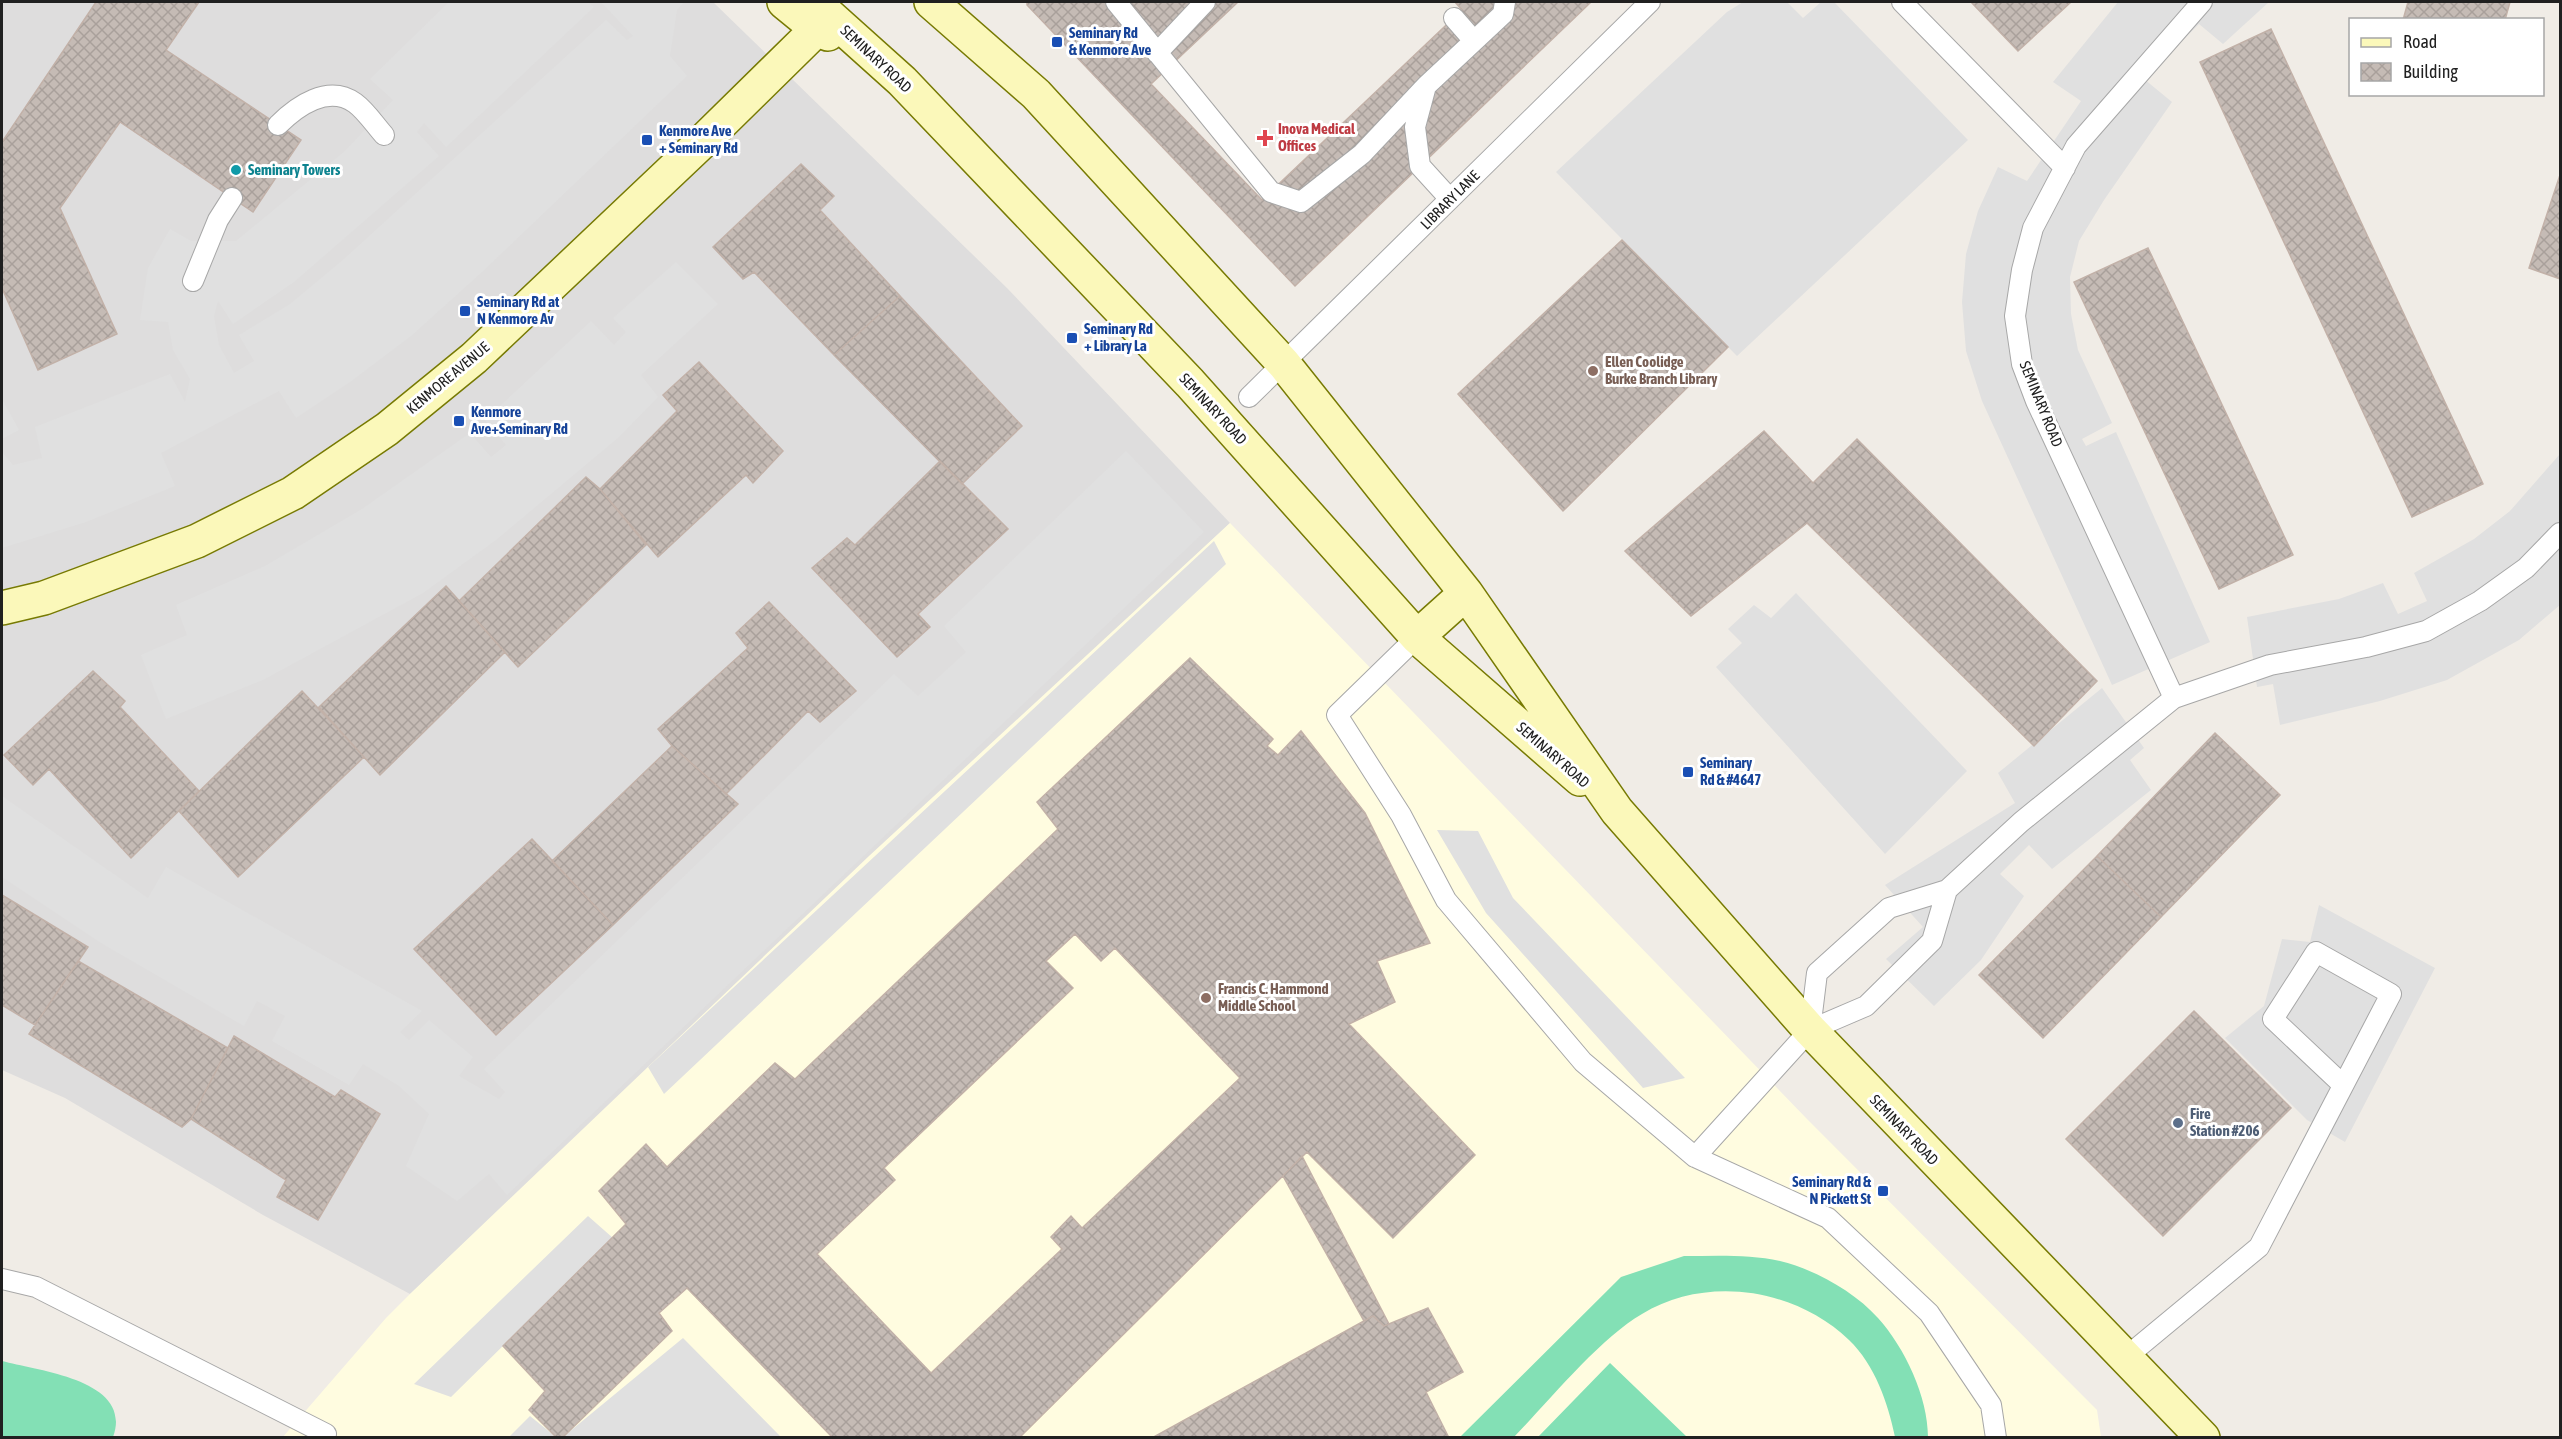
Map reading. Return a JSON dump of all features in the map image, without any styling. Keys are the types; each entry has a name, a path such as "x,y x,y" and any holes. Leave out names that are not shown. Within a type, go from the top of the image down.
{"main road":[{"name":"SEMINARY ROAD","path":"784,2 815,15 868,52 902,81 1225,421 1417,637 1617,811"},
{"name":"SEMINARY ROAD","path":"931,2 1036,94 1284,363 1466,593 1617,811 1810,1030 2125,1358 2195,1435"},
{"name":"KENMORE AVENUE","path":"2,608 44,598 197,541 293,493 387,429 474,358 702,142 815,15"},
{"path":"1417,637 1466,593"}],"lane":[{"path":"1116,2 1271,192 1301,202 1362,154 1426,86 1503,14 1505,2"},
{"path":"1157,53 1205,2"},
{"name":"LIBRARY LANE","path":"1249,398 1650,2"},
{"path":"1902,2 2065,168"},
{"name":"SEMINARY ROAD","path":"2174,698 2036,402 2022,363 2015,316 2022,270 2033,228 2076,146 2202,2"},
{"path":"1454,18 1474,41"},
{"path":"1426,86 1415,127 1420,166 1450,199"},
{"path":"278,125 291,112 307,102 325,96 353,102 384,135"},
{"path":"193,281 218,220 232,198"},
{"path":"1810,1030 1817,973 1889,908 1947,890 2020,822 2174,698 2270,665 2366,647 2426,631 2489,595 2526,568 2560,533"},
{"path":"1417,637 1337,715 1401,815 1446,900 1583,1062 1695,1157 1828,1218 1929,1313 1991,1405 1996,1437"},
{"path":"1695,1157 1810,1030 1866,1006 1932,940 1947,890"},
{"path":"2125,1358 2259,1247 2391,994 2316,952 2273,1019 2343,1085"},
{"path":"2,1279 36,1287 326,1434"}],"shaded area":[{"path":"2,2 713,2 1007,288 1230,523 410,1294 263,1215 65,1098 2,1070"},
{"path":"449,2 588,2 594,7 446,147 424,123 417,132 439,156 294,282 233,324 218,301 214,317 219,345 234,373 254,361 239,335 290,304 344,259 606,20 627,40 633,36 601,2 684,2 677,10 670,56 687,76 482,272 411,336 350,382 296,418 279,391 161,453 175,486 86,522 2,548 2,452 13,465 42,458 35,427 170,374 185,402 190,379 173,350 168,322 140,320 148,268 170,229 191,241 236,241 345,151 393,100 370,79"},
{"path":"1743,2 1787,2 1803,18 1821,2 1834,2 1968,140 1737,356 1556,172 1727,12"},
{"path":"2118,2 2269,2 2223,44 2199,24 2144,79 2172,102 2104,200 2079,241 2070,277 2071,314 2078,350 2112,423 2082,439 2086,446 2116,432 2210,642 2112,685 1982,401 1966,351 1962,302 1966,254 1978,211 1998,167 2027,181 2081,101 2053,82"},
{"path":"676,262 718,304 641,375 658,397 619,437 496,540 423,593 263,680 166,719 141,655 187,635 176,605 265,566 362,509 470,433 491,457 506,445 485,420 591,321 614,345 626,332 613,318"},
{"path":"2,399 19,430 2,439"},
{"path":"1126,451 1204,532 507,1195 489,1174 457,1201 406,1166 429,1114 399,1086 363,1064 349,1085 272,1041 285,1016 257,1001 244,1026 101,943 2,877 2,796 148,898 166,867 422,1011 400,1032 409,1040 429,1020 473,1057 459,1076 499,1099 505,1092 484,1069 894,674 918,696 966,652 944,626"},
{"path":"2560,454 2560,605 2519,640 2447,680 2380,701 2280,725 2273,684 2257,687 2247,617 2339,599 2383,583 2398,614 2427,601 2414,573 2474,539 2510,511"},
{"name":"Francis C. Hammond Middle School","path":"1230,523 1807,1119 2097,1410 2101,1437 282,1438 386,1318 410,1294 869,856"},
{"path":"1214,541 1226,564 664,1094 648,1067"},
{"path":"1796,593 1967,771 1885,854 1716,667 1742,643 1728,629 1754,605 1771,618"},
{"path":"2102,688 2144,748 2130,760 2151,790 2052,869 2029,845 2000,874 2024,896 1981,960 1934,1006 1886,959 1923,927 1885,885 2015,803 1998,773"},
{"path":"1437,830 1478,831 1513,898 1685,1078 1643,1088 1486,913"},
{"path":"2319,905 2435,968 2345,1142 2307,1120 2225,1038 2264,1006 2282,939 2310,942"},
{"path":"588,1216 613,1238 451,1397 414,1384"},
{"path":"683,1338 781,1437 563,1437"},
{"path":"530,1416 556,1437 509,1437"}],"green space":[{"path":"1684,1256 1744,1256 1780,1261 1806,1269 1845,1290 1878,1318 1906,1358 1924,1406 1928,1437 1895,1437 1889,1411 1866,1361 1849,1340 1827,1322 1777,1299 1749,1293 1721,1291 1694,1294 1667,1302 1626,1325 1575,1371 1514,1437 1460,1437 1621,1277"},
{"path":"2,1361 59,1374 97,1391 110,1402 116,1418 113,1437 2,1437"},
{"path":"1610,1363 1687,1437 1538,1437"}],"building":[{"name":"Seminary Towers","path":"96,2 199,2 166,50 301,140 253,212 120,122 60,208 117,334 38,370 2,288 2,142"},
{"path":"1027,2 1591,2 1295,286 1027,5"},
{"name":"Inova Medical Offices","path":"1238,2 1455,2 1462,10 1262,200 1151,84"},
{"path":"1971,2 2071,2 2018,51"},
{"path":"2408,2 2510,2 2506,18 2404,18"},
{"path":"2271,29 2483,484 2412,517 2200,62"},
{"path":"801,164 834,196 820,210 900,296 834,355 754,272 743,279 713,247"},
{"path":"2560,175 2560,279 2529,268"},
{"name":"Ellen Coolidge Burke Branch Library","path":"1622,240 1728,347 1563,511 1458,394"},
{"path":"2148,248 2293,555 2219,589 2074,282"},
{"path":"900,296 1022,426 962,484 834,355"},
{"path":"699,362 783,451 753,483 746,475 658,557 600,489 677,411 663,395"},
{"path":"1764,431 1813,483 1857,439 2097,681 2034,746 1807,523 1691,616 1625,551"},
{"path":"940,461 1008,529 918,614 930,627 897,657 812,568 847,538 855,545"},
{"path":"586,477 600,489 646,545 518,667 459,601"},
{"path":"446,586 505,652 380,775 319,707"},
{"path":"769,602 856,691 820,722 808,711 726,794 672,746 658,729 748,648 736,633"},
{"path":"1190,658 1273,739 1267,746 1278,755 1301,731 1365,813 1430,943 1377,961 1395,1002 1349,1024 1475,1155 1393,1238 1307,1152 1019,1438 833,1438 687,1288 659,1313 672,1331 562,1438 557,1438 529,1410 545,1391 503,1346 626,1224 599,1191 646,1144 667,1167 775,1063 795,1079 1058,829 1037,802","holes":["1075,934 1101,961 1115,948 1240,1078 1082,1228 1071,1216 1051,1237 1062,1249 931,1373 817,1254 895,1180 884,1168 1073,988 1046,961"]},
{"path":"93,671 125,701 120,707 199,791 131,858 49,769 33,785 4,755"},
{"path":"302,691 364,757 238,877 179,811"},
{"path":"2215,733 2280,795 2161,917 2097,856"},
{"path":"672,746 738,804 613,925 552,861"},
{"path":"532,839 613,925 496,1035 414,949"},
{"path":"2097,856 2161,917 2043,1038 1979,975"},
{"path":"2,895 88,947 35,1025 2,1005"},
{"path":"78,961 228,1048 191,1119 182,1127 29,1034"},
{"name":"Fire Station #206","path":"2194,1011 2291,1108 2163,1236 2066,1139"},
{"path":"234,1036 335,1097 341,1090 380,1114 318,1220 277,1197 286,1180 191,1119"},
{"path":"1302,1156 1389,1324 1384,1326 1373,1316 1364,1321 1283,1176"},
{"path":"1428,1308 1463,1372 1426,1392 1449,1438 1152,1438 1373,1316 1384,1326"}],"place":[{"name":"Seminary Rd & Kenmore Ave","path":"1057,42"},
{"name":"Inova Medical Offices","path":"1265,138"},
{"name":"Kenmore Ave + Seminary Rd","path":"647,140"},
{"name":"Seminary Towers","path":"236,170"},
{"name":"Seminary Rd at N Kenmore Av","path":"465,311"},
{"name":"Seminary Rd + Library La","path":"1072,338"},
{"name":"Ellen Coolidge Burke Branch Library","path":"1593,371"},
{"name":"Kenmore Ave+Seminary Rd","path":"459,421"},
{"name":"Seminary Rd & #4647","path":"1688,772"},
{"name":"Francis C. Hammond Middle School","path":"1206,998"},
{"name":"Fire Station #206","path":"2178,1123"},
{"name":"Seminary Rd & N Pickett St","path":"1883,1191"}]}
